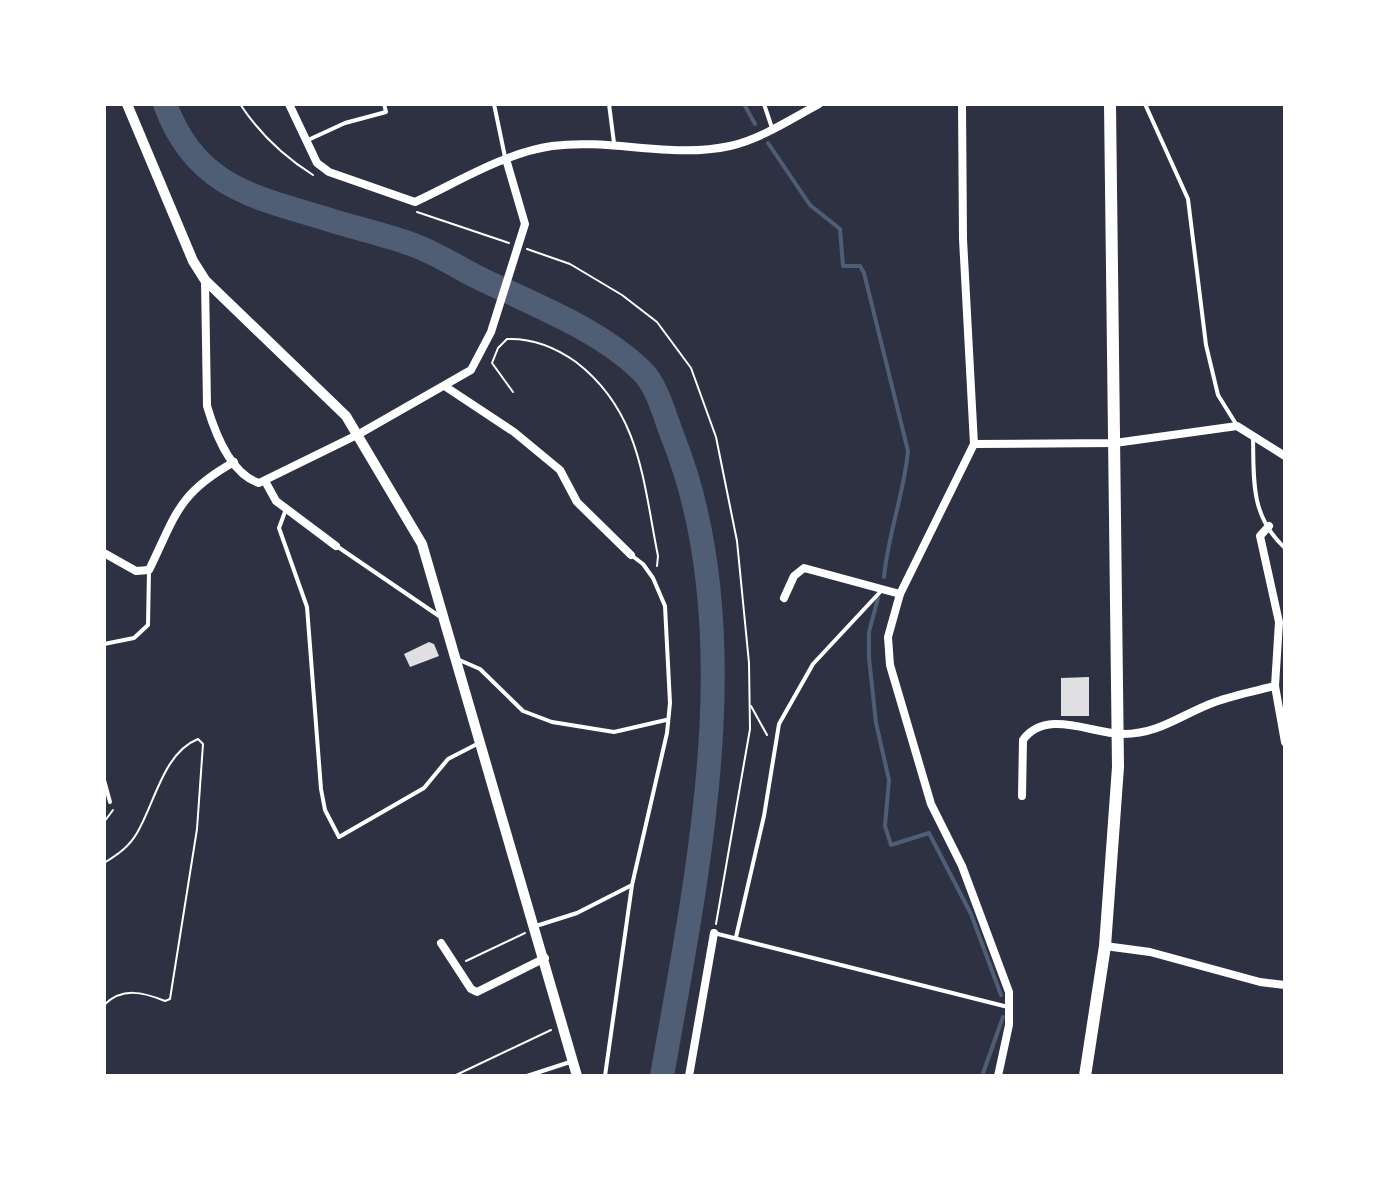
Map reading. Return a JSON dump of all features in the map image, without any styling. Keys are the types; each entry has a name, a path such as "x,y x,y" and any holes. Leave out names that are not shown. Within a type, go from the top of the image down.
{"main road":[{"path":"1085,1076 1105,946 1114,856 1119,734 1110,104"}],"street":[{"path":"127,104 193,261 205,280 327,394 359,434 422,544 577,1076"},
{"path":"289,104 317,163 329,172 415,202 506,159 550,146 614,143 672,150 729,146 819,104"},
{"path":"962,104 963,239 974,444 900,594 888,637 890,665 931,804 962,866 1006,981 1011,1007 998,1076"},
{"path":"205,280 207,406 213,426 234,462 248,479 259,483 359,434 471,370 491,332 525,224 506,159"},
{"path":"446,387 514,432 560,470 577,502 631,555"},
{"path":"974,444 1115,443 1237,426 1285,456"},
{"path":"104,553 136,571 149,570 184,499 201,481 234,462"},
{"path":"265,481 276,501 336,546"},
{"path":"1269,526 1260,536 1279,622 1275,686 1285,742"},
{"path":"784,598 794,576 804,568 900,594"},
{"path":"1022,796 1022,747 1028,734 1045,727 1075,724 1119,734 1146,733 1214,702 1275,686"},
{"path":"689,1076 695,1025 714,933"},
{"path":"441,943 471,989 482,992 545,958"},
{"path":"1105,946 1150,952 1260,982 1285,985"}],"lane":[{"path":"306,141 345,123 386,112 384,104"},
{"path":"494,104 506,159"},
{"path":"609,104 614,143"},
{"path":"764,104 772,128"},
{"path":"1145,104 1188,199 1206,345 1218,395 1237,426"},
{"path":"1253,437 1254,502 1285,548"},
{"path":"286,509 279,528 307,607 312,713 321,789 325,810 339,837 424,788 448,759 481,742"},
{"path":"336,546 445,620"},
{"path":"605,1076 632,885 667,733 670,703 665,606 653,578 643,564 631,555"},
{"path":"104,644 134,638 148,625 149,570"},
{"path":"736,937 764,816 779,724 813,664 875,601 883,588"},
{"path":"456,659 480,669 523,711 552,722 614,732 666,720"},
{"path":"104,780 110,802"},
{"path":"532,929 577,913 632,885"},
{"path":"714,933 1011,1007"},
{"path":"527,1076 573,1061"}],"path":[{"path":"240,104 254,126 282,153 320,178"},
{"path":"416,212 570,264 657,322 677,346 701,389 716,437 737,541 750,703 747,758 714,933"},
{"path":"513,392 492,363 498,348 507,339 522,339 568,356 594,376 616,403 631,431 643,481 658,556 653,578"},
{"path":"750,703 773,747"},
{"path":"104,863 136,836 173,760 184,744 198,739 203,744 197,829 170,999 165,1001 127,992 113,997 104,1005"},
{"path":"104,822 113,811 110,802"},
{"path":"457,965 532,929"},
{"path":"454,1076 563,1024"}],"building":[{"path":"429,642 434,644 439,656 410,667 404,654"},
{"path":"1089,677 1089,716 1061,716 1061,678"}],"waterway":[{"path":"165,104 193,154 210,171 230,184 276,204 432,253 585,330 624,355 652,385 674,440 697,515 709,593 713,674 710,756 701,838 662,1076"},
{"path":"744,104 755,124"},
{"path":"768,143 810,205 840,229 843,266 860,266 864,273 908,451 884,577"},
{"path":"878,598 869,632 869,658 876,723 889,780 885,826 891,845 929,833 971,914 1001,995"},
{"path":"982,1076 1003,1017"}]}
